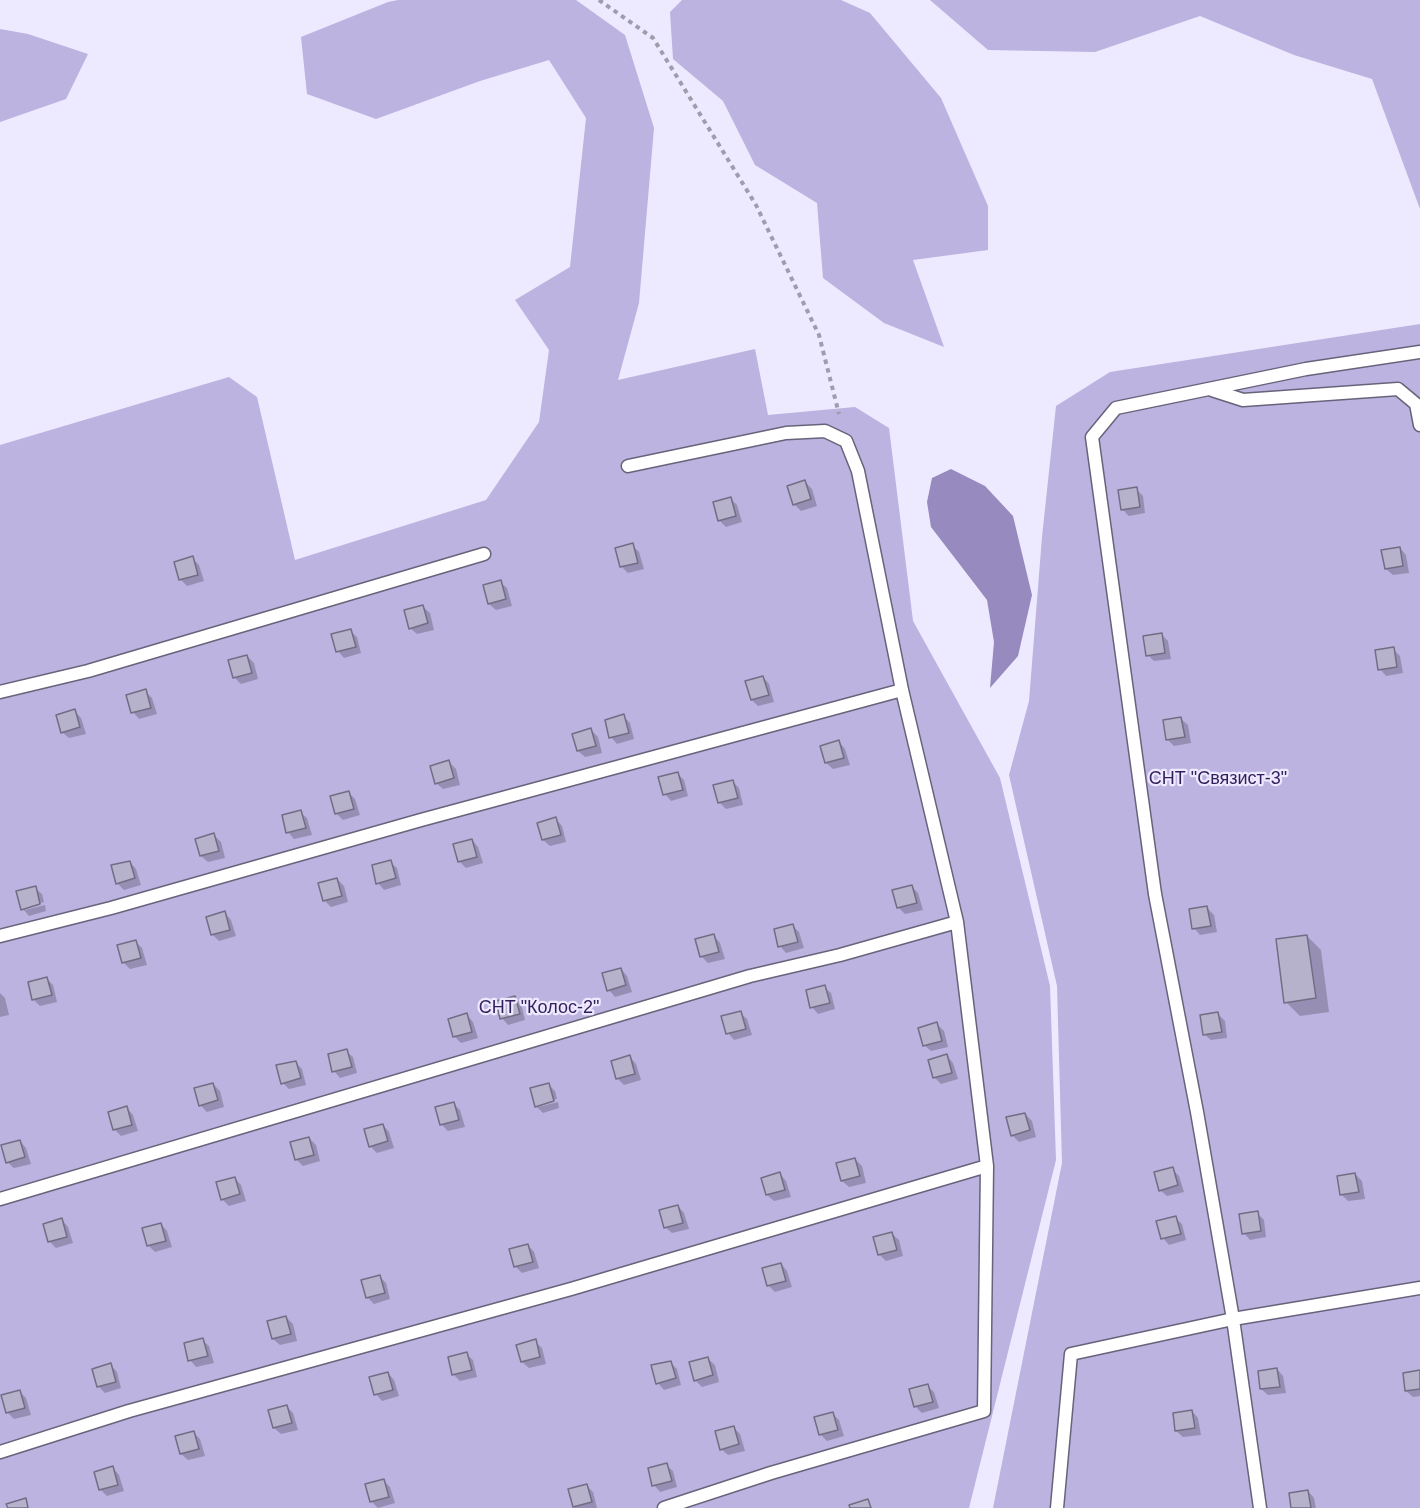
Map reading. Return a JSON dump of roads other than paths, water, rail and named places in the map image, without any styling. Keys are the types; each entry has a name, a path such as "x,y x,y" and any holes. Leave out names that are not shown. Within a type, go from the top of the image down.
{"lane":[{"path":"1260,1508 1233,1319 1197,1112 1155,894 1092,437 1116,408 1306,369 1420,352"},
{"path":"1209,389 1243,400 1398,389 1416,404 1420,425"},
{"path":"628,466 786,434 825,431 846,441 858,471 902,690 957,922 987,1166 984,1411 771,1473 664,1508"},
{"path":"0,692 88,671 484,554"},
{"path":"0,936 122,905 433,817 902,690"},
{"path":"0,1199 717,986 957,922"},
{"path":"0,1452 129,1411 572,1289 987,1166"},
{"path":"1057,1508 1071,1354 1233,1319 1420,1288"}],"park label":[{"name":"СНТ \"Связист-3\"","path":"1218,779"},
{"name":"СНТ \"Колос-2\"","path":"539,1008"}]}
